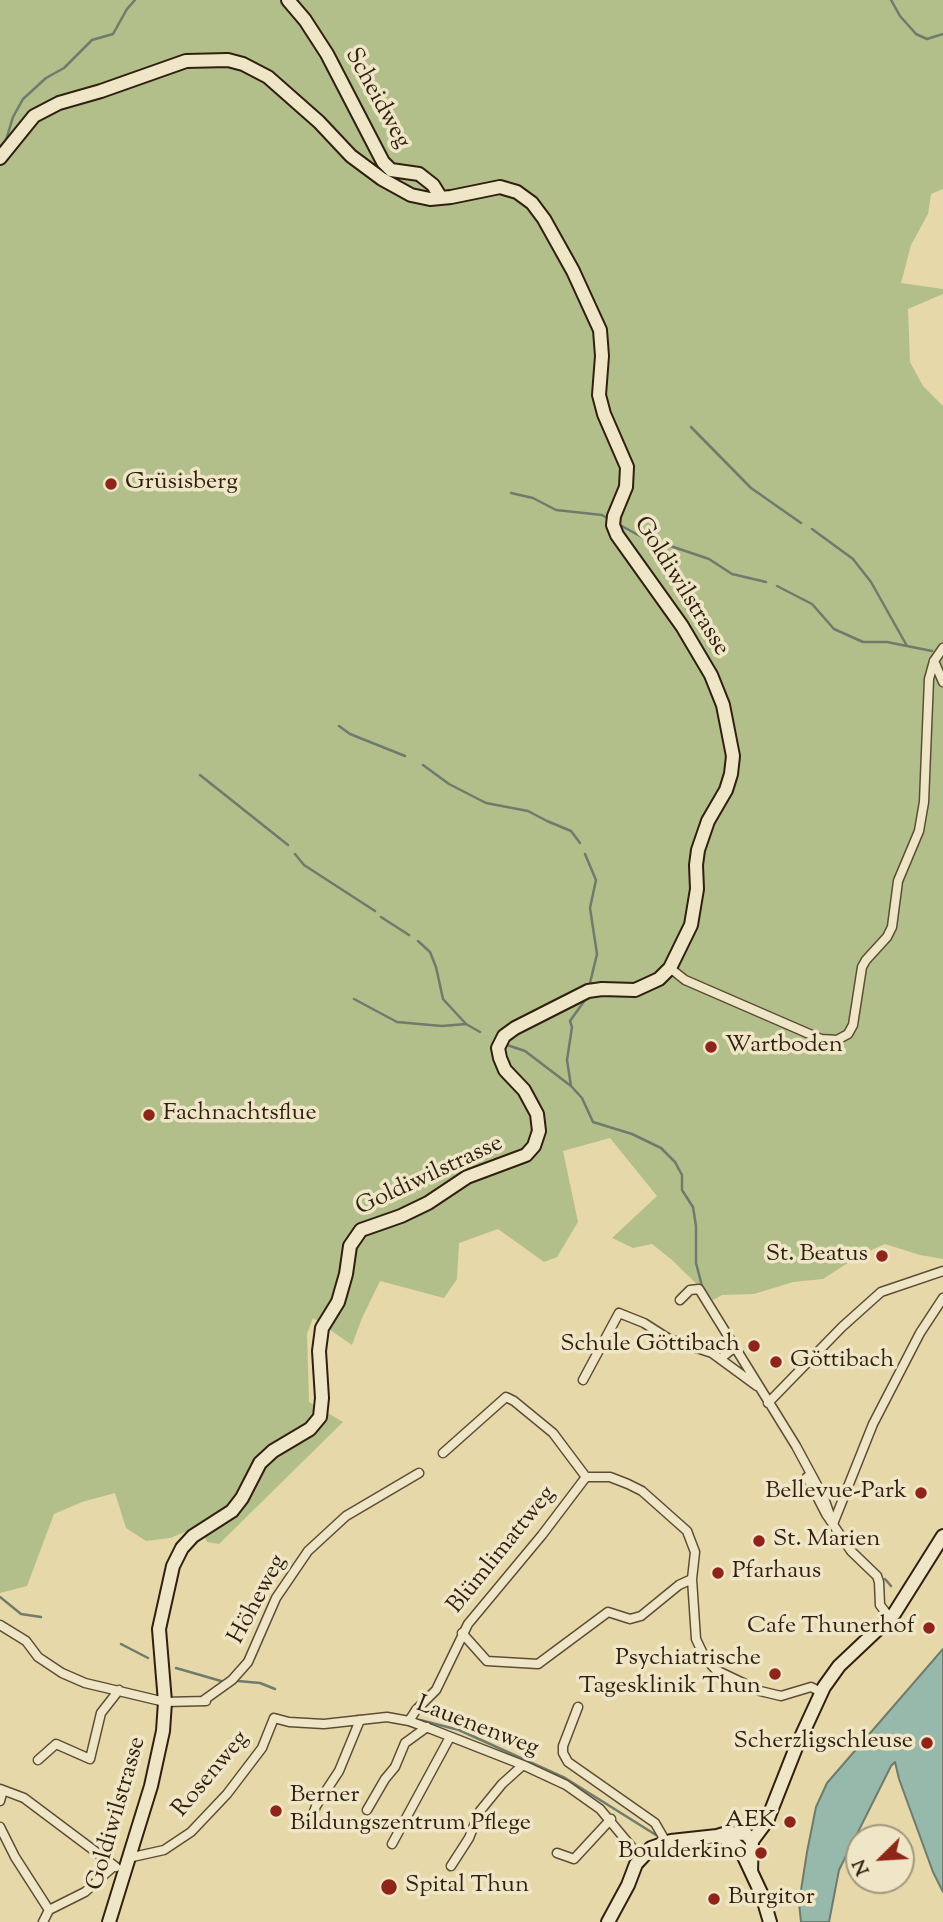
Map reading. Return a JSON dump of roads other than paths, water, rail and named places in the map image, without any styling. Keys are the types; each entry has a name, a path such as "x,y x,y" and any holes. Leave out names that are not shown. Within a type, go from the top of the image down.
{"street":[{"name":"Scheidweg","path":"288,0 327,54 383,162 391,170 419,174 433,185 440,198"},
{"name":"Goldiwilstrasse","path":"0,158 34,116 59,103 186,61 228,61 243,64 268,77 320,122 351,156 382,179 411,195 430,199 491,187 510,190 532,203 550,230 600,330 602,343 599,395 604,414 627,467 626,487 614,516 613,526 617,536 682,626 710,676 723,705 733,756 726,790 702,835 696,865 698,889 691,925 670,968 659,979 635,990 588,991 504,1036 498,1048 505,1070 524,1090 537,1114 539,1131 534,1146 526,1155 512,1162 467,1177 428,1203 361,1230 350,1246 338,1301 322,1328 319,1351 322,1398 320,1417 310,1429 273,1451 260,1463 232,1511 193,1536 182,1548 173,1566 159,1628 165,1702 163,1731 151,1786 122,1864 109,1922"},
{"path":"670,968 685,980 821,1039 837,1040 848,1034 853,1025 862,967 892,927 898,881 919,831 924,802 929,679 934,661 943,648"},
{"path":"934,661 943,682"},
{"path":"768,1403 842,1327 881,1292 943,1271"},
{"path":"680,1300 690,1290 699,1289 824,1498 833,1524 851,1550 877,1576 880,1605 890,1618"},
{"path":"833,1524 873,1424 920,1333 943,1298"},
{"path":"583,1380 619,1313 644,1323 669,1339 704,1349 759,1387"},
{"path":"720,1359 735,1347"},
{"name":"Blümlimattweg","path":"443,1453 506,1398 514,1401 553,1433 586,1477"},
{"name":"Höheweg","path":"165,1702 207,1701 232,1680 248,1662 276,1598 308,1551 346,1516 419,1473"},
{"name":"Blümlimattweg","path":"586,1477 610,1477 642,1492 682,1525 691,1538 695,1552 692,1579 696,1639 705,1658 716,1670 760,1691 781,1696 811,1687 821,1692"},
{"name":"Blümlimattweg","path":"409,1721 436,1690 447,1671 462,1633 481,1605 542,1535 586,1477"},
{"path":"745,1841 767,1821 821,1692 835,1670 890,1618 943,1536"},
{"path":"462,1633 487,1661 538,1664 608,1612 630,1619 640,1616 679,1585 692,1579"},
{"path":"0,1625 26,1641 38,1657 62,1673 85,1683 165,1702"},
{"path":"38,1760 55,1744 90,1759 101,1713 120,1690"},
{"path":"578,1707 563,1746 568,1762 655,1823 666,1842"},
{"name":"Lauenenweg","path":"274,1718 289,1722 324,1724 387,1717 427,1727 566,1785 590,1800 611,1819 640,1857"},
{"name":"Rosenweg","path":"122,1864 164,1850 191,1832 227,1794 262,1748 274,1718"},
{"path":"310,1823 316,1806 340,1771 360,1720"},
{"path":"367,1810 385,1779 396,1767 405,1743 427,1727"},
{"path":"392,1844 450,1737"},
{"path":"451,1866 469,1838 480,1811 502,1784 523,1765"},
{"path":"0,1801 1,1789 24,1798 122,1864 93,1887 49,1910 43,1922"},
{"path":"558,1853 574,1859 611,1819"},
{"path":"0,1827 15,1857 49,1910"},
{"path":"608,1922 640,1857 651,1848 666,1842 724,1833 745,1841"},
{"path":"745,1841 751,1871 770,1922"}],"waterway":[{"path":"0,147 6,140 13,117 23,99 46,78 64,68 92,40 113,34 135,0"},
{"path":"891,0 900,16 916,34 927,39 943,34"},
{"path":"691,427 751,488 801,523"},
{"path":"511,493 533,498 556,510 602,515 607,518"},
{"path":"620,525 638,535 709,559 732,574 766,582"},
{"path":"812,529 853,559 871,582 907,646"},
{"path":"777,586 812,604 834,629 863,642 887,642 932,651"},
{"path":"339,726 350,734 405,756"},
{"path":"423,765 449,784 486,803 528,811 571,831 580,843"},
{"path":"200,775 288,845"},
{"path":"295,854 304,865 375,911"},
{"path":"585,854 596,880 590,908 597,954 590,983"},
{"path":"381,917 409,935"},
{"path":"418,941 430,952 443,999 466,1024 480,1032"},
{"path":"354,999 397,1022 442,1026 466,1024"},
{"path":"585,1000 570,1021 572,1027 567,1060 571,1086 582,1098 593,1122 632,1134 661,1148 675,1162 682,1175 682,1190 693,1207 696,1263 702,1286"},
{"path":"507,1045 525,1051 571,1086"},
{"name":"Göttibach","path":"885,1579 891,1586"},
{"path":"0,1597 21,1614 41,1617"},
{"path":"121,1644 148,1658"},
{"path":"176,1668 221,1681"},
{"path":"238,1681 260,1683 275,1689"},
{"path":"356,1716 374,1715"},
{"path":"420,1720 459,1730 565,1778 656,1835"}],"place":[{"name":"Grüsisberg","path":"111,484"},
{"name":"Wartboden","path":"711,1047"},
{"name":"Fachnachtsflue","path":"149,1115"},
{"name":"St. Beatus","path":"882,1256"},
{"name":"Schule Göttibach","path":"754,1346"},
{"name":"Göttibach","path":"776,1362"},
{"name":"Bellevue-Park","path":"921,1493"},
{"name":"St. Marien","path":"759,1541"},
{"name":"Pfarhaus","path":"718,1573"},
{"name":"Cafe Thunerhof","path":"929,1628"},
{"name":"Psychiatrische Tagesklinik Thun","path":"775,1674"},
{"name":"Scherzligschleuse","path":"927,1743"},
{"name":"Berner Bildungszentrum Pflege","path":"276,1811"},
{"name":"AEK","path":"790,1822"},
{"name":"Boulderkino","path":"761,1853"},
{"name":"Spital Thun","path":"389,1887"},
{"name":"Burgitor","path":"714,1899"}]}
